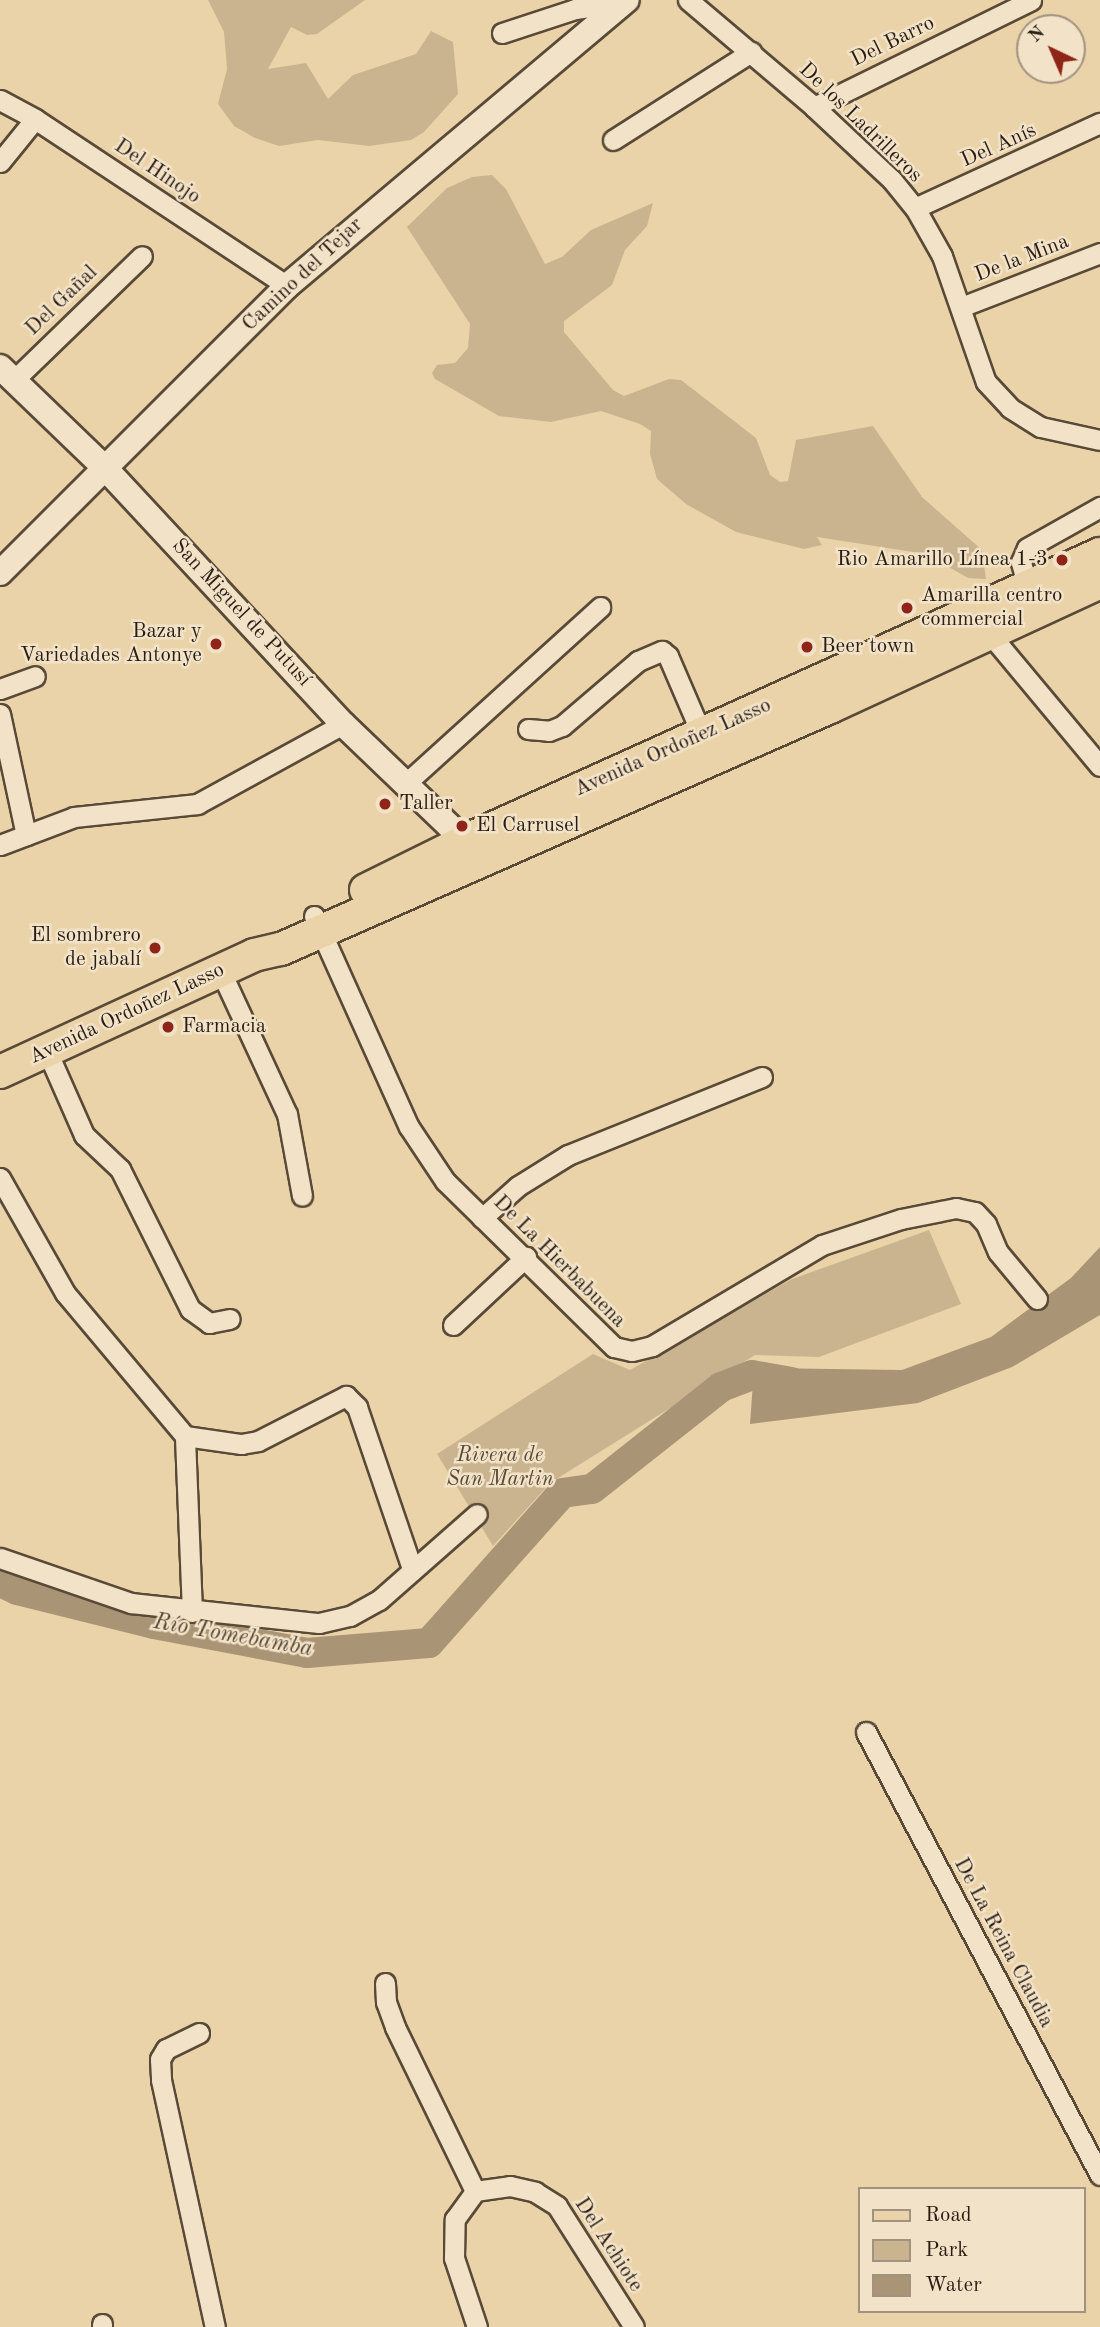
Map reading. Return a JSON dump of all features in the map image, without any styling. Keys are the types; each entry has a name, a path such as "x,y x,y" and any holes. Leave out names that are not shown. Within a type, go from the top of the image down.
{"main road":[{"name":"Avenida Ordoñez Lasso","path":"0,1072 221,972 318,923 471,852 702,735 1100,554"},
{"name":"Avenida Ordoñez Lasso","path":"471,852 989,633 1100,582"}],"street":[{"name":"De los Ladrilleros","path":"688,0 814,107 892,180 915,208 942,256 986,383 1010,408 1041,427 1100,440"},
{"name":"Del Barro","path":"814,107 1031,0"},
{"path":"502,33 575,9 626,1"},
{"name":"Camino del Tejar","path":"0,573 287,286 626,1"},
{"path":"613,140 751,52"},
{"name":"Del Hinojo","path":"0,100 35,119 287,286"},
{"path":"0,162 35,119"},
{"name":"Del Anís","path":"915,208 1100,123"},
{"name":"De la Mina","path":"961,307 1100,253"},
{"name":"Del Gañal","path":"7,373 142,256"},
{"name":"San Miguel de Putusí","path":"7,373 105,468 343,724 471,852"},
{"path":"1028,587 1021,562 1027,548 1100,507"},
{"path":"404,785 600,607"},
{"path":"989,633 1100,766"},
{"path":"528,729 549,731 562,726 638,661 662,651 668,656 702,735"},
{"path":"0,689 35,676"},
{"path":"0,714 26,835"},
{"path":"0,845 74,817 197,804 343,724"},
{"name":"De La Hierbabuena","path":"318,923 409,1127 445,1181 526,1257 614,1347 632,1351 652,1346 822,1244 901,1219 956,1208 975,1212 986,1224 998,1252 1037,1299"},
{"path":"221,972 287,1114 302,1196"},
{"path":"47,1051 84,1135 120,1169 190,1309 209,1323 230,1319"},
{"path":"482,1218 518,1186 568,1155 762,1077"},
{"path":"0,1178 65,1293 185,1436 192,1612"},
{"path":"453,1325 526,1257"},
{"path":"185,1436 241,1444 258,1441 327,1403 346,1396 352,1399 412,1569"},
{"path":"0,1558 131,1603 192,1612 330,1622 370,1605 477,1514"},
{"name":"De La Reina Claudia","path":"866,1732 1100,2175"},
{"path":"385,1983 386,2003 395,2028 475,2191 455,2219 454,2258 477,2327"},
{"path":"199,2033 166,2049 160,2059 161,2080 215,2327"},
{"name":"Del Achiote","path":"475,2191 510,2186 535,2192 557,2206 634,2327"}],"green space":[{"path":"208,0 365,0 317,34 307,35 291,27 268,69 306,63 328,99 353,75 416,54 431,31 453,42 458,94 424,132 411,140 369,146 318,140 279,146 255,138 234,126 218,104 227,69 224,32"},
{"path":"492,175 506,189 545,264 562,257 591,230 653,203 647,226 625,250 612,285 564,321 564,332 613,390 624,396 669,379 681,380 756,438 770,475 780,482 788,481 796,440 873,426 922,497 982,550 986,579 968,578 926,554 817,537 822,545 804,549 736,532 686,504 657,479 650,454 651,431 640,424 601,411 551,422 499,416 435,379 432,373 437,365 455,363 468,348 470,324 407,227 447,188 472,177"},
{"name":"Rivera de San Martin","path":"929,1230 961,1304 819,1357 755,1355 550,1483 493,1546 437,1454 593,1354 630,1370 792,1279"}],"water":[{"path":"1100,1247 1100,1315 1012,1367 918,1403 750,1424 754,1368 902,1370 991,1337 1071,1278"}],"waterway":[{"name":"Río Tomebamba","path":"0,1582 17,1590 154,1624 307,1653 429,1643 562,1493 592,1489 721,1387 752,1375 791,1382"}],"place":[{"name":"Rio Amarillo Línea 1-3","path":"1062,560"},
{"name":"Amarilla centro commercial","path":"907,608"},
{"name":"Bazar y Variedades Antonye","path":"216,644"},
{"name":"Beer town","path":"807,647"},
{"name":"Taller","path":"385,804"},
{"name":"El Carrusel","path":"462,826"},
{"name":"El sombrero de jabalí","path":"155,948"},
{"name":"Farmacia","path":"168,1027"}]}
